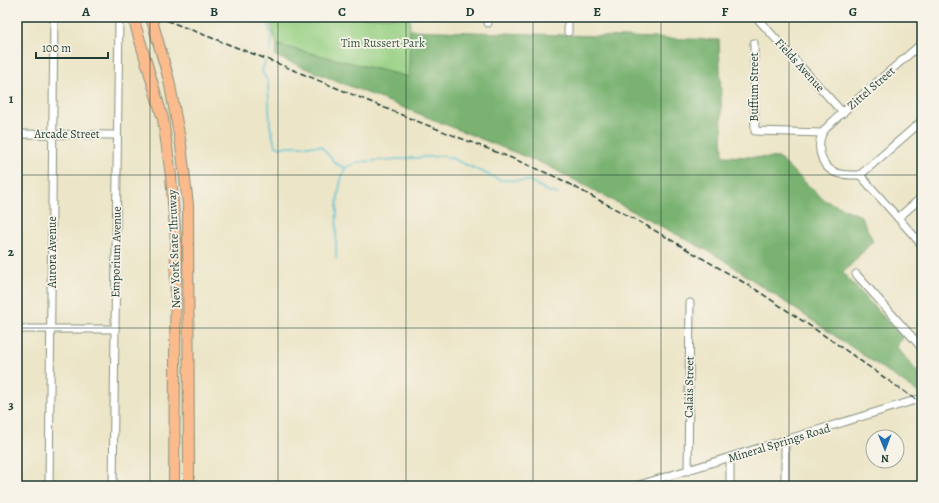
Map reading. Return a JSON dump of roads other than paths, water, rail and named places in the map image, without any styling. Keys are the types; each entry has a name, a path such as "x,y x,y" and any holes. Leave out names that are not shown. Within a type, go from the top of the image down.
{"highway":[{"name":"New York State Thruway","path":"133,17 163,119 171,176 176,241 174,486"},
{"name":"New York State Thruway","path":"150,17 171,88 181,145 188,205 189,486"}],"street":[{"name":"Aurora Avenue","path":"49,486 54,17"},
{"name":"Emporium Avenue","path":"113,486 119,17"},
{"path":"568,17 568,32"},
{"name":"Fields Avenue","path":"756,17 843,113"},
{"name":"Buffum Street","path":"754,43 755,131 822,134"},
{"name":"Zittel Street","path":"822,134 843,113 922,44"},
{"path":"822,134 819,147 823,162 827,167 840,175 860,175 922,121"},
{"name":"Arcade Street","path":"17,134 117,134"},
{"path":"860,175 922,245"},
{"path":"898,218 922,197"},
{"path":"856,274 922,348"},
{"name":"Calais Street","path":"688,471 690,303"},
{"path":"17,329 115,329"},
{"name":"Mineral Springs Road","path":"636,486 922,398"},
{"path":"785,441 785,486"},
{"path":"730,458 730,486"}],"waterway":[{"path":"264,17 272,38 270,51"},
{"path":"265,62 262,71 268,82 270,126 275,145 280,148 287,146 321,146 335,163 345,168"},
{"path":"336,259 337,213 341,178 345,168 358,162 440,156 449,157 500,180 530,181 549,192 558,194"}],"railway":[{"path":"158,17 274,62 556,177 647,226 755,289 922,404"}],"park label":[{"name":"Tim Russert Park","path":"383,43"}]}
